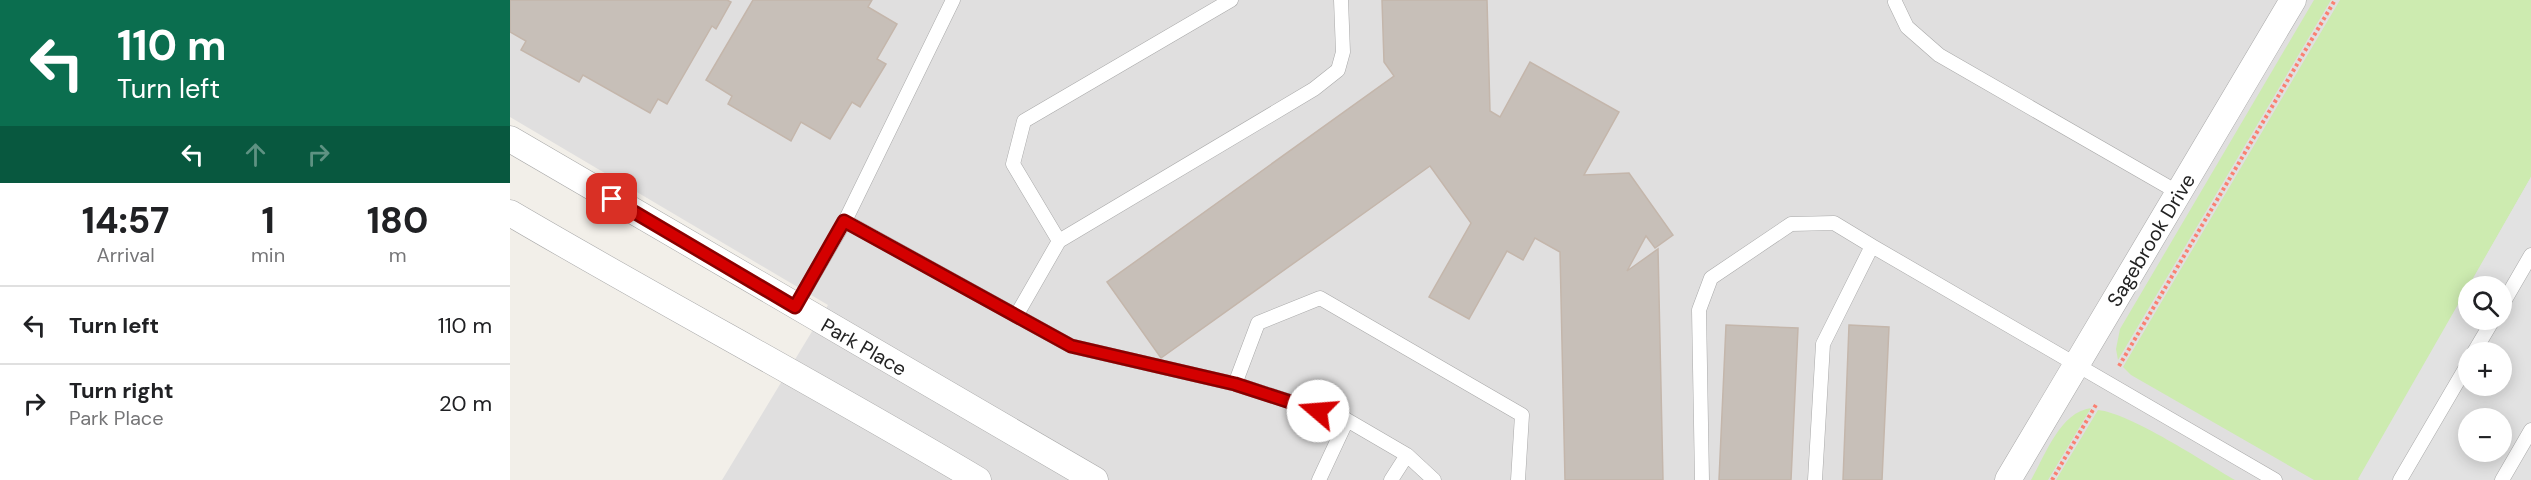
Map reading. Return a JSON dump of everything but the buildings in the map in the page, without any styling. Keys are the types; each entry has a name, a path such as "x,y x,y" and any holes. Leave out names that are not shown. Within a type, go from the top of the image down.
{"street":[{"name":"Sagebrook Drive","path":"2008,480 2293,0"},
{"name":"Park Place","path":"510,139 1095,480"},
{"path":"510,213 714,331 824,389 978,480"}],"lane":[{"path":"795,307 844,221 953,0"},
{"path":"1059,241 1013,164 1024,122 1231,0"},
{"path":"1016,316 1059,241 1314,89 1338,70 1343,52 1341,0"},
{"path":"1895,2 1906,27 1939,55 2179,193"},
{"path":"844,221 1071,346 1235,384 1347,420 1407,455 1434,480"},
{"path":"1702,480 1699,310 1711,278 1791,224 1834,223 2076,367 2276,480"},
{"path":"1815,480 1823,344 1872,246"},
{"path":"2512,288 2531,255"},
{"path":"1235,384 1258,323 1320,298 1522,415 1518,480"},
{"path":"2400,480 2458,381"},
{"path":"1319,480 1347,420"},
{"path":"2502,480 2531,430"},
{"path":"1390,480 1407,455"}],"path":[{"path":"2052,480 2335,0"}],"shaded area":[{"path":"510,0 2531,0 2531,480 722,480 828,305 510,117"},
{"path":"2531,177 2531,480 2359,480 2458,304 2458,330 2512,330 2512,276 2474,276"}],"green space":[{"path":"2314,0 2331,0 2118,360 2116,349 2120,329"},
{"path":"2340,0 2531,0 2531,177 2475,276 2458,276 2458,306 2359,480 2314,480 2131,375 2123,367"},
{"path":"2091,408 2048,480 2031,480 2062,426 2080,411"},
{"path":"2098,410 2112,413 2147,429 2235,480 2056,480"}],"route":[{"path":"612,199 795,307 844,221 1071,346 1235,384 1318,411"}]}
